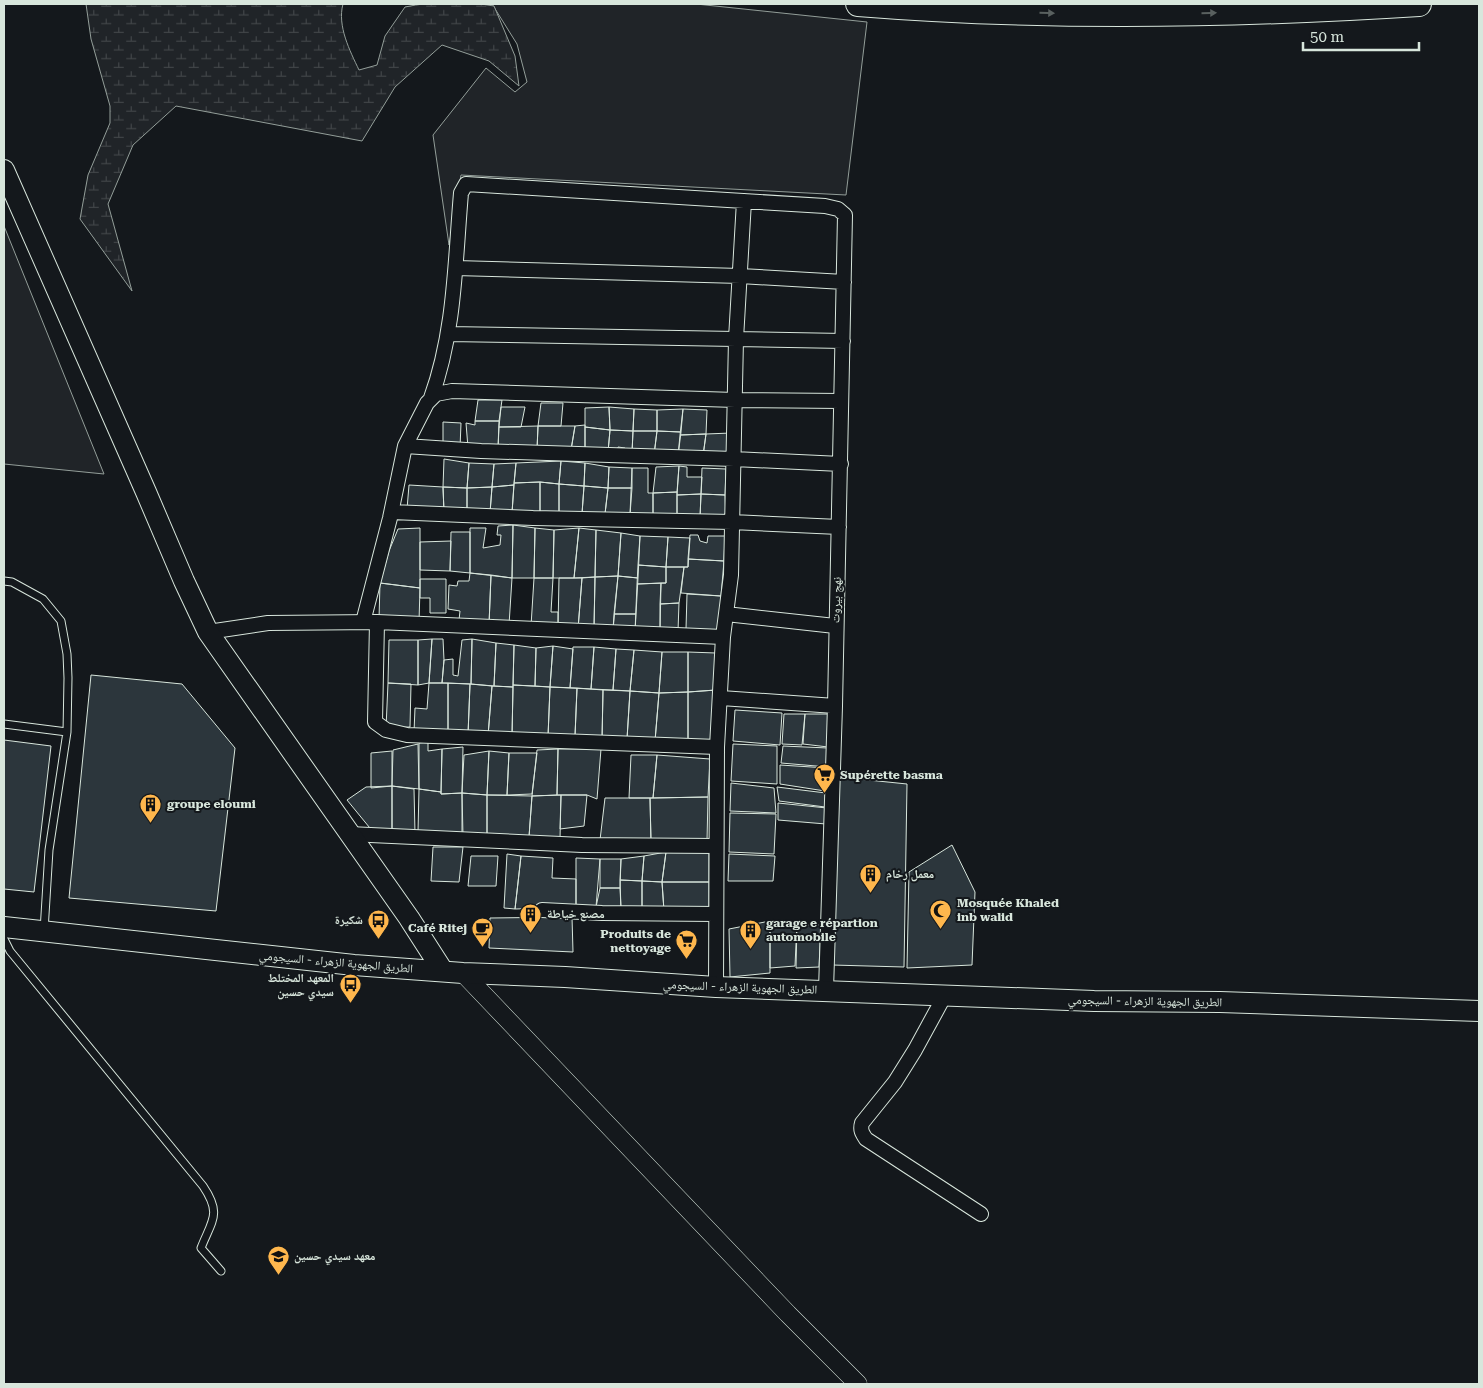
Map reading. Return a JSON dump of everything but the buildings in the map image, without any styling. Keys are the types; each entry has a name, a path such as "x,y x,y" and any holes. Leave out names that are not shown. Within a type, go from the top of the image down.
{"highway":[{"path":"858,4 956,10 1118,14 1232,13 1419,4"}],"main road":[{"path":"4,170 208,632 409,918 453,972"},
{"name":"الطريق الجهوية الزهراء - السيجومي","path":"4,927 300,960 453,972 716,987 1094,1001 1220,1002 1479,1011"}],"street":[{"path":"432,398 438,382 448,334 456,268 461,193 466,184 744,202 736,339 731,575 723,637 717,747 716,987"},
{"name":"نهج بيروت","path":"744,202 825,206 843,212 845,215 841,464 826,990"},
{"path":"456,268 740,276 844,282"},
{"path":"448,334 842,341"},
{"path":"363,622 392,512 405,446 427,403 443,392 841,401"},
{"path":"405,446 480,451 841,464"},
{"path":"392,512 839,527"},
{"path":"726,614 836,626"},
{"path":"208,632 268,623 377,622 723,637"},
{"path":"377,622 375,722 386,730 406,735 717,747"},
{"path":"721,698 835,706"},
{"path":"349,834 582,845 716,846"},
{"path":"542,910 602,913 715,914"},
{"path":"453,972 858,1384"},
{"path":"945,995 895,1082 862,1123 861,1128 866,1139 981,1214"}],"lane":[{"path":"4,581 12,582 43,599 60,621 67,654 67,732 49,850 44,931"},
{"path":"4,724 67,732"},
{"path":"4,939 10,951 203,1186 214,1205 214,1214 210,1231 201,1248 221,1271"}],"green space":[{"path":"449,2 494,6 515,56 519,86 489,61 442,45 395,87 362,141 176,106 133,145 108,204 132,291 80,219 88,175 110,123 110,106 91,39 86,4 343,4 343,30 348,47 359,70 377,65 385,36 405,7"},
{"path":"492,4 696,4 867,22 846,195 461,175 449,245 433,135 486,68 515,92 527,82 517,44"},
{"path":"4,226 104,474 4,464"}],"place":[{"name":"Supérette basma","path":"824,794"},
{"name":"groupe eloumi","path":"151,823"},
{"name":"معمل رخام","path":"870,893"},
{"name":"Mosquée Khaled inb walid","path":"941,929"},
{"name":"مصنع خياطة","path":"531,933"},
{"name":"شكيرة","path":"379,939"},
{"name":"Café Ritej","path":"483,947"},
{"name":"garage e répartion automobile","path":"750,949"},
{"name":"Produits de nettoyage","path":"687,960"},
{"name":"المعهد المختلط سيدي حسين","path":"350,1004"},
{"name":"معهد سيدي حسين","path":"278,1275"}]}
